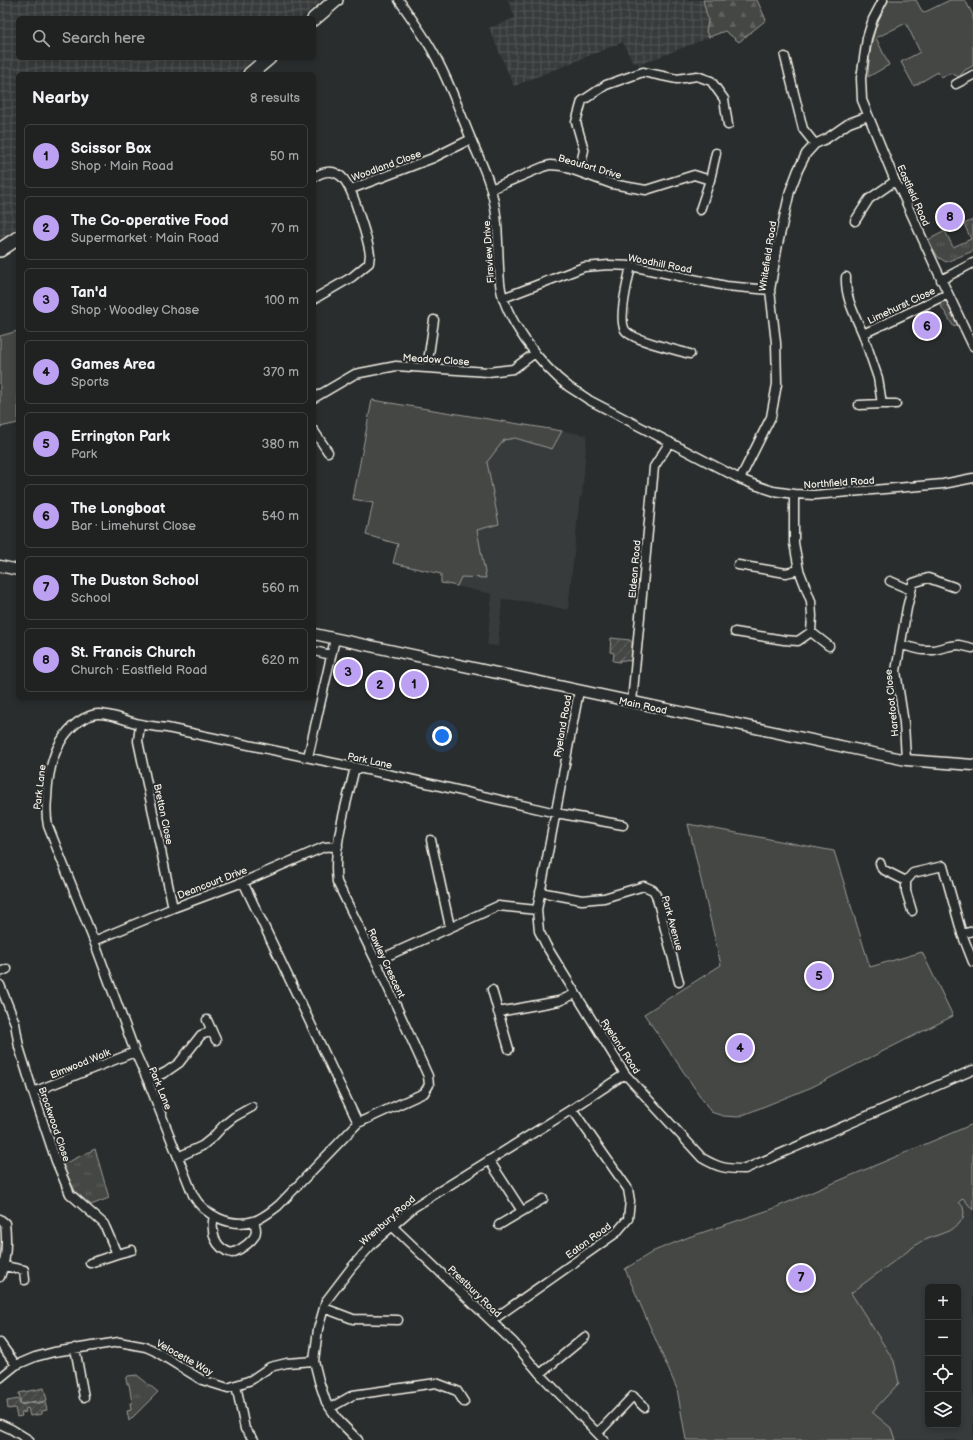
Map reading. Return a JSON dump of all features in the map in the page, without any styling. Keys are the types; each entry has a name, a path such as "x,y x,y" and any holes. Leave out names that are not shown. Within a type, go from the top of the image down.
{"main road":[{"path":"316,17 336,0"},
{"path":"252,72 267,60"},
{"path":"0,250 16,239"}],"street":[{"name":"Firsview Drive","path":"399,0 429,44 440,66 491,189 496,218 500,285 503,298 511,317 521,334 552,372 568,386 589,400 670,442"},
{"name":"Eastfield Road","path":"883,0 872,19 867,38 863,62 862,100 895,181 973,346"},
{"path":"785,57 803,129 815,144"},
{"path":"579,172 584,150 576,122 582,101 606,85 643,72 676,79 697,76 711,81 724,99 728,125"},
{"path":"956,84 973,75"},
{"name":"Whitefield Road","path":"740,479 771,417 777,384 776,343 770,290 778,244 790,191 806,154 815,144 826,139 849,123 868,116"},
{"name":"Woodland Close","path":"316,298 352,277 368,263 370,254 369,246 351,189 433,158 471,139"},
{"path":"700,210 710,180 716,153"},
{"name":"Beaufort Drive","path":"491,189 550,165 562,166 612,184 646,190 694,175 710,180"},
{"path":"316,176 329,171 344,178 351,189"},
{"path":"856,221 869,199 895,181"},
{"path":"941,280 973,263"},
{"name":"Woodhill Road","path":"503,298 584,267 609,265 631,266 726,286 770,290"},
{"path":"631,266 622,318 626,331 630,335 639,339 690,354"},
{"name":"Limehurst Close","path":"846,277 848,296 878,378 882,404"},
{"name":"Limehurst Close","path":"863,334 948,294"},
{"path":"427,368 434,320"},
{"name":"Meadow Close","path":"316,397 355,374 396,366 488,372 513,369 535,353"},
{"path":"859,405 896,404"},
{"path":"316,434 328,452"},
{"name":"Northfield Road","path":"670,442 740,479 773,491 794,494 814,495 944,484 973,478"},
{"name":"Eldean Road","path":"632,702 654,467 670,442"},
{"path":"794,494 794,543 798,570 811,601 811,632"},
{"path":"738,565 786,573 798,570"},
{"path":"0,566 16,570"},
{"path":"890,581 912,590 913,583 928,578 954,587"},
{"name":"Harefoot Close","path":"906,760 904,723 896,671 907,608 912,590"},
{"path":"735,632 784,640 798,640 811,632"},
{"path":"811,632 829,646"},
{"name":"Main Road","path":"316,634 906,760 973,765"},
{"path":"308,757 335,639"},
{"path":"901,645 922,650 934,650 959,645 972,648"},
{"path":"316,651 331,655"},
{"name":"Ryeland Road","path":"579,691 537,910 540,931 546,947 625,1074 702,1158 716,1166 730,1169 745,1169 973,1070"},
{"name":"Park Lane","path":"321,1163 278,1206 265,1216 253,1221 238,1223 227,1222 214,1216 198,1203 135,1052 94,941 48,826 46,818 50,771 59,744 69,730 81,720 91,716 98,714 112,716 140,724 167,728 355,767 556,813 623,825"},
{"name":"Bretton Close","path":"140,724 138,741 174,908"},
{"name":"Rawley Crescent","path":"321,1163 358,1123 424,1093 429,1085 428,1076 376,961 338,882 336,869 338,846 355,767"},
{"path":"431,840 450,927"},
{"name":"Deancourt Drive","path":"94,941 174,908 243,882 324,847 338,846"},
{"path":"880,863 882,869 906,881"},
{"path":"912,911 906,891 906,881 913,873 943,866 962,934 973,962"},
{"path":"243,882 358,1123"},
{"name":"Park Avenue","path":"540,892 582,900 604,898 644,886 649,887 656,894 679,982"},
{"path":"376,961 498,906 537,910"},
{"path":"962,934 973,931"},
{"name":"Brockwood Close","path":"0,985 15,1024 19,1047 56,1161 70,1194 104,1224 117,1254"},
{"path":"492,990 509,1049"},
{"path":"498,1012 559,1000 575,994"},
{"path":"207,1020 216,1040"},
{"path":"148,1081 166,1072 179,1063 201,1035 212,1031"},
{"name":"Elmwood Walk","path":"33,1092 135,1052"},
{"name":"Wrenbury Road","path":"358,1440 339,1422 326,1402 314,1361 318,1329 326,1300 373,1243 414,1207 572,1109 625,1074"},
{"path":"178,1157 202,1146 234,1117 252,1107"},
{"name":"Eaton Road","path":"491,1321 616,1233 628,1219 630,1201 628,1189 572,1109"},
{"path":"489,1160 522,1211"},
{"path":"499,1225 543,1199"},
{"path":"214,1216 212,1228 216,1242 220,1248 226,1252 232,1253 244,1247 255,1235 256,1226 253,1221"},
{"path":"0,1219 5,1223 6,1236 4,1266 0,1277"},
{"name":"Prestbury Road","path":"392,1226 514,1343 540,1374 601,1437 630,1394 644,1407"},
{"path":"90,1263 132,1250"},
{"path":"4,1266 24,1270 25,1280"},
{"path":"324,1308 353,1319 398,1320"},
{"path":"540,1374 585,1337"},
{"name":"Velocette Way","path":"0,1378 16,1365 35,1357 109,1342 133,1344 155,1351 202,1380 228,1388 251,1380 270,1367 287,1363 314,1361"},
{"path":"0,1343 16,1365"},
{"path":"75,1348 84,1397"},
{"path":"330,1408 353,1396 436,1383 456,1391 464,1402"},
{"path":"236,1385 245,1429 254,1440"},
{"path":"0,1424 29,1440"}],"shaded area":[{"path":"0,0 322,0 303,16 16,16 16,60 253,60 239,72 16,72 16,229 0,240"},
{"path":"508,0 757,0 766,20 739,42 725,31 639,65 637,62 633,63 623,42 514,86 489,28 515,18"},
{"path":"372,400 587,435 582,497 580,496 568,610 531,602 502,599 498,646 487,645 492,594 441,583 441,574 393,563 398,544 366,535 373,503 353,499"},
{"path":"973,1124 973,1440 686,1440 677,1389 625,1269 654,1251 689,1237 772,1209"}],"green space":[{"path":"703,0 757,0 766,20 739,42 725,31 709,37 706,32 708,20"},
{"path":"889,0 916,0 923,13 950,0 965,0 973,15 973,66 965,70 959,77 951,73 941,77 938,72 914,86 901,62 920,52 906,23 876,38 889,65 868,77 873,37 876,27"},
{"path":"973,220 973,251 946,262 938,257 928,240 945,231 953,247 971,239 964,224"},
{"path":"942,300 948,304 954,314 958,324 954,327 938,301"},
{"path":"16,332 16,423 0,427 0,336"},
{"path":"372,400 562,431 552,449 515,438 504,440 487,462 499,524 477,530 486,578 461,577 457,586 441,583 441,574 393,563 398,544 366,535 373,503 353,499"},
{"path":"611,638 630,640 632,643 631,661 613,661 614,653 610,652"},
{"path":"688,824 834,851 870,967 922,952 953,1016 812,1087 738,1117 723,1116 711,1112 644,1014 721,965"},
{"path":"973,1124 973,1210 963,1198 959,1202 963,1207 964,1213 959,1224 951,1230 920,1242 851,1293 894,1361 899,1383 872,1412 891,1428 895,1440 686,1440 677,1389 625,1269 654,1251 689,1237 772,1209"},
{"path":"95,1149 109,1198 91,1205 76,1192 62,1165"},
{"path":"137,1375 158,1392 129,1421 127,1411 131,1410 130,1403 132,1403 129,1384 127,1384 126,1379 128,1376"},
{"path":"44,1388 47,1400 36,1403 45,1402 47,1410 42,1411 42,1414 30,1416 28,1408 25,1409 26,1412 21,1413 22,1416 17,1417 15,1408 8,1409 7,1401 19,1399 20,1405 36,1402 21,1404 19,1393"}],"place":[{"name":"St. Francis Church","path":"950,217"},
{"name":"The Longboat","path":"927,326"},
{"name":"Tan'd","path":"348,672"},
{"name":"Scissor Box","path":"414,684"},
{"name":"The Co-operative Food","path":"380,685"},
{"name":"Errington Park","path":"819,976"},
{"name":"Games Area","path":"740,1048"},
{"name":"The Duston School","path":"801,1278"}]}
